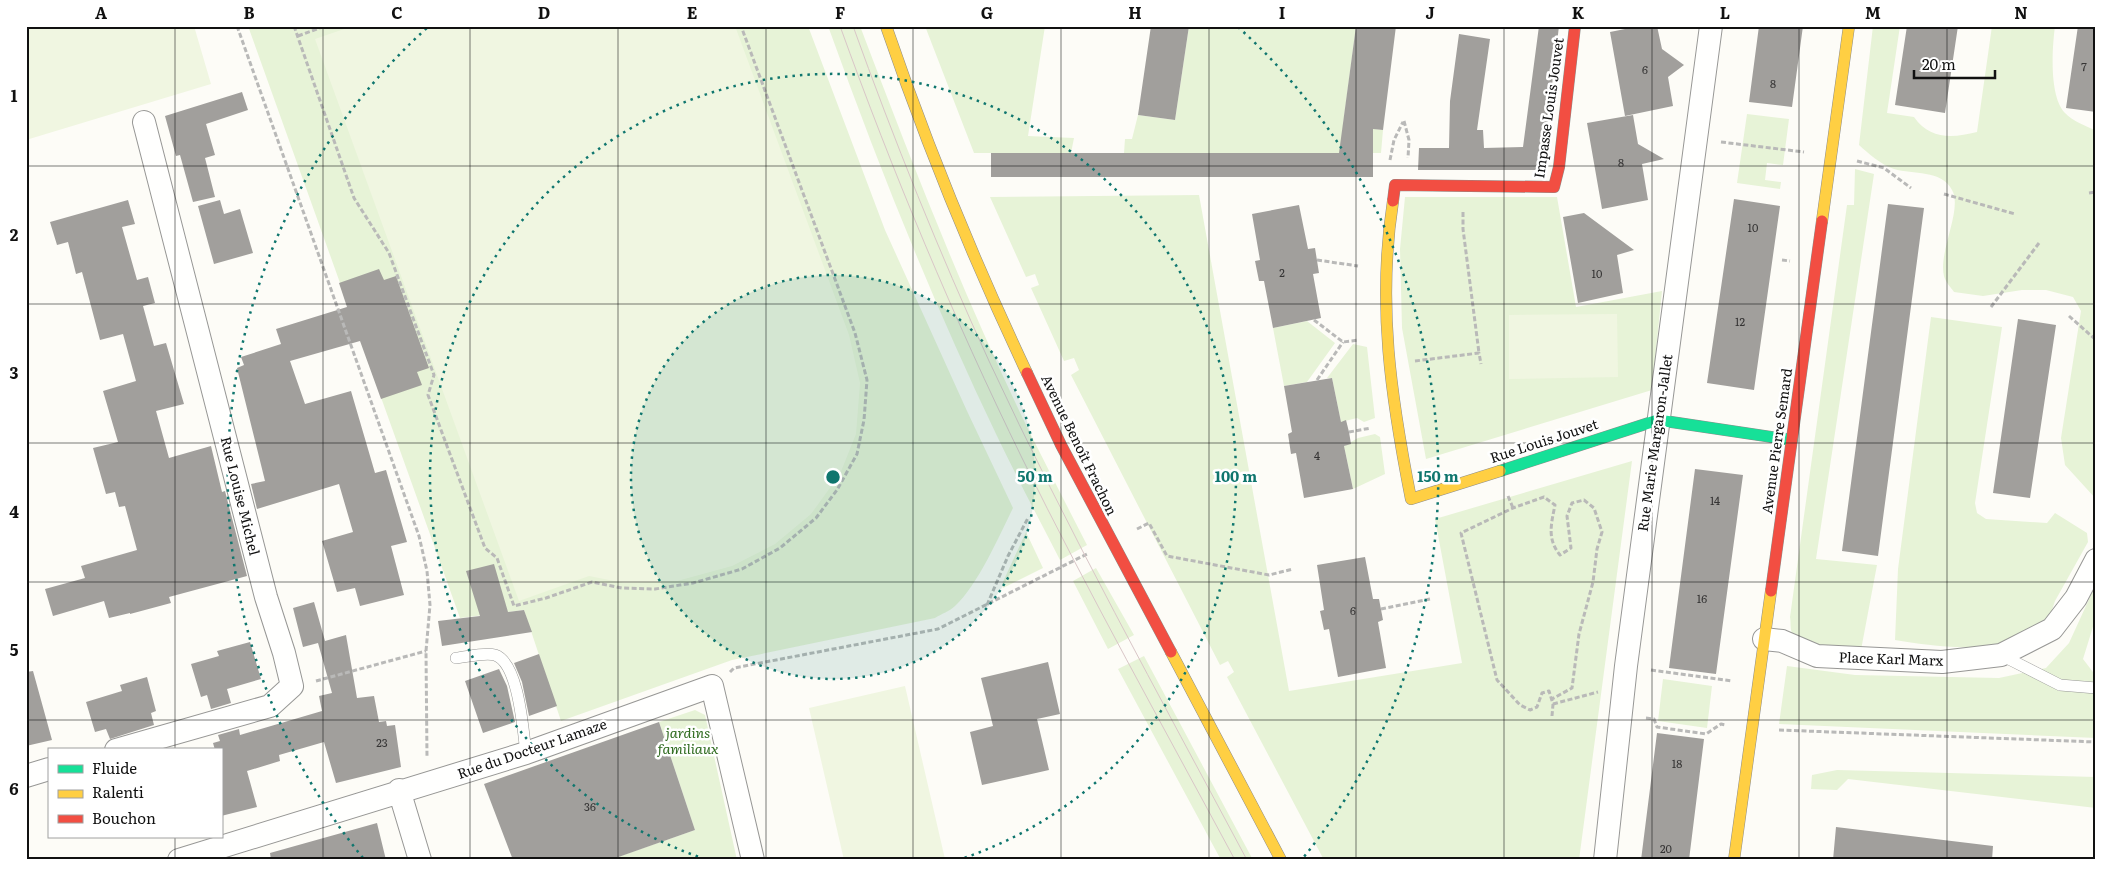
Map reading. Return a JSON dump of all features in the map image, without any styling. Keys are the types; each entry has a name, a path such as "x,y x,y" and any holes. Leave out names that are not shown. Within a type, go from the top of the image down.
{"street":[{"name":"Avenue Benoît Frachon","path":"886,26 908,90 1004,324 1061,445 1281,860"},
{"name":"Impasse Louis Jouvet","path":"1395,185 1554,187 1559,167 1575,26"},
{"name":"Rue Marie Margaron-Jallet","path":"1605,860 1625,675 1711,26"},
{"name":"Avenue Pierre Semard","path":"1734,860 1849,26"},
{"name":"Rue Louise Michel","path":"144,122 266,597 284,653 292,686"},
{"name":"Rue Louis Jouvet","path":"1395,185 1386,251 1387,336 1396,423 1411,499 1658,420 1792,440"},
{"name":"Place Karl Marx","path":"1764,639 1782,641 1817,656 1942,662 2001,655 2052,628 2076,598 2096,560"},
{"path":"123,748 270,706 292,686"},
{"path":"712,686 753,860"},
{"name":"Rue du Docteur Lamaze","path":"179,860 399,790 526,753 712,686"},
{"path":"26,776 48,769"},
{"path":"399,790 420,860"}],"lane":[{"path":"456,658 495,655 504,661 513,676 526,753"},
{"path":"2001,655 2060,684 2096,688"}],"path":[{"path":"237,26 420,536 428,571 430,605 426,651 427,765 431,782"},
{"path":"294,26 354,198 389,253 434,375 428,395 485,548 497,558 514,606 546,598 592,582 622,588 655,589 694,583 742,569 780,548 816,518 837,490 857,454 864,420 867,380 855,333 741,26"},
{"path":"298,36 325,26"},
{"path":"1404,121 1409,140 1409,157 1404,172 1395,185 1390,156 1404,121"},
{"path":"1463,186 1462,229 1481,364"},
{"path":"2089,193 2096,192"},
{"path":"1944,194 2015,214"},
{"path":"1991,307 2040,243"},
{"path":"1316,260 1386,268"},
{"path":"2069,316 2096,340"},
{"path":"1314,320 1343,342 1387,336"},
{"path":"1317,380 1343,342"},
{"path":"1390,364 1479,353"},
{"path":"1552,716 1553,702 1549,691 1542,693 1538,707 1530,710 1520,705 1496,680 1461,533 1513,508 1544,497 1555,505 1551,526 1552,545 1560,556 1571,548 1567,516 1572,503 1584,500 1594,508 1602,532 1597,549 1594,582 1579,634 1572,688 1553,702"},
{"path":"987,605 1008,556 1028,518"},
{"path":"712,686 734,668 938,629 1149,524 1167,556 1269,575 1293,569"},
{"path":"1381,609 1430,599"},
{"path":"292,686 426,651"},
{"path":"1553,702 1625,675 1758,685"},
{"path":"1621,714 1654,719 1657,727 1706,734 1721,724 1752,728 2096,742"}],"green space":[{"path":"26,26 194,26 211,84 26,140"},
{"path":"248,26 808,26 885,230 1013,508 980,573 964,597 953,608 935,618 732,660 561,721 524,610 460,618"},
{"path":"353,26 735,26 849,335 860,383 856,434 840,474 811,514 775,544 732,566 677,581 624,583 589,576 519,601 315,39"},
{"path":"828,26 860,26 960,279 1027,427 1087,545 1060,560 973,386 866,130"},
{"path":"925,26 1045,26 1028,136 1074,138 1071,153 974,153"},
{"path":"1189,26 1356,26 1343,125 1383,130 1381,153 1124,153 1125,139 1132,139 1138,115 1175,120"},
{"path":"1873,26 1900,26 1887,113 1914,117 1927,130 1951,136 1977,132 1992,26 2055,26 2053,72 2056,95 2065,113 2096,131 2096,499 2065,465 2061,438 2081,311 2073,297 2046,290 2022,290 1983,296 1954,292 1945,278 1943,266 1955,208 1955,198 1952,190 1947,183 1934,176 1901,171 1889,167 1859,145"},
{"path":"1747,114 1789,119 1783,165 1767,163 1765,180 1781,182 1780,189 1737,183"},
{"path":"1855,169 1874,174 1816,559 1877,565 1861,650 1824,649 1805,644 1792,633 1790,617 1847,205 1854,205"},
{"path":"1199,195 1289,691 1462,663 1435,519 1632,461 1579,860 1324,860 1227,677 1234,672 1228,661 1220,665 1071,375 1079,370 1074,358 1064,361 1031,288 1039,285 1035,274 1026,277 990,197"},
{"path":"1405,197 1557,197 1576,307 1662,291 1652,390 1426,459 1402,328 1400,249"},
{"path":"1617,314 1618,377 1509,379 1509,315"},
{"path":"1931,317 2002,327 1975,503 1977,513 1986,519 2047,523 2055,513 2087,533 2088,542 2055,601 2048,622 1994,645 1951,647 1895,640 1898,569"},
{"path":"1307,321 1335,343 1307,382 1284,386 1273,328"},
{"path":"1353,344 1367,347 1375,418 1364,422 1357,418 1341,422 1332,378 1327,378"},
{"path":"1375,434 1380,437 1385,474 1353,489 1344,446 1358,438"},
{"path":"1026,532 1043,568 1003,588 1002,584"},
{"path":"1096,568 1134,635 1108,649 1073,581"},
{"path":"2096,584 2096,617 2083,659 2096,676 2096,738 1779,724 1787,666 1855,675 1999,678 2046,668 2069,643"},
{"path":"1144,656 1253,860 1221,860 1118,669"},
{"path":"1663,679 1712,686 1707,728 1658,721"},
{"path":"905,686 945,859 844,860 809,708"},
{"name":"jardins familiaux","path":"695,710 705,715 737,860 609,860 695,830 659,722"},
{"path":"1837,770 2096,777 2096,808 1848,779 1837,790 1811,789 1812,775"}],"building":[{"path":"1151,26 1189,26 1175,120 1138,115"},
{"path":"1356,26 1396,26 1383,130 1373,129 1373,177 991,177 991,153 1339,153"},
{"path":"1539,26 1559,26 1542,170 1418,170 1419,148 1449,148 1450,101 1459,34 1490,39 1477,130 1483,130 1484,148 1523,147"},
{"path":"1640,26 1657,26 1662,49 1684,65 1668,77 1673,106 1625,116 1610,32"},
{"path":"1759,26 1803,26 1792,107 1749,102"},
{"path":"1907,26 1958,26 1945,113 1895,105"},
{"path":"2078,26 2096,26 2096,112 2066,108"},
{"path":"242,92 248,110 206,124 215,155 205,158 215,197 193,202 180,155 176,156 165,116"},
{"path":"1633,115 1638,144 1664,159 1642,164 1648,200 1602,209 1587,123"},
{"path":"1734,199 1780,206 1754,390 1707,383"},
{"path":"128,200 135,224 122,227 137,280 148,277 155,303 143,306 154,346 166,343 184,404 156,411 169,458 211,446 222,492 225,491 247,576 169,597 171,603 130,614 109,618 104,601 53,616 45,589 85,578 81,566 137,550 125,506 119,507 115,492 106,494 93,448 118,442 103,391 136,381 123,334 100,340 82,272 76,274 68,242 57,245 50,222"},
{"path":"220,200 224,214 240,209 253,253 214,264 198,206"},
{"path":"1888,204 1924,208 1878,556 1842,551"},
{"path":"1299,205 1308,249 1315,248 1319,273 1313,274 1321,318 1273,328 1264,281 1259,281 1255,261 1260,260 1252,214"},
{"path":"1584,213 1634,250 1617,255 1623,293 1578,303 1563,217"},
{"path":"379,269 384,280 396,276 429,368 417,372 422,385 381,399 360,341 290,361 305,404 351,391 375,473 386,470 407,542 391,546 404,595 360,606 355,588 337,592 322,541 353,532 339,484 257,509 251,484 265,481 237,368 244,365 241,357 281,344 276,329 347,307 339,283"},
{"path":"2018,319 2056,325 2030,498 1993,493"},
{"path":"1332,378 1341,422 1346,420 1349,432 1351,444 1344,446 1353,489 1304,498 1296,453 1291,454 1288,434 1292,432 1284,386"},
{"path":"1695,469 1743,475 1716,674 1669,668"},
{"path":"1365,557 1373,599 1379,599 1383,620 1378,622 1386,668 1338,677 1329,629 1324,630 1320,611 1324,610 1317,565"},
{"path":"494,564 508,612 524,610 532,632 442,646 438,621 480,616 466,571"},
{"path":"314,602 325,641 346,635 357,698 374,696 379,722 386,721 387,726 395,725 401,767 336,783 324,742 279,755 280,761 247,771 257,807 222,816 222,748 214,748 213,743 220,741 218,735 239,729 240,735 322,711 319,696 332,693 318,643 303,647 293,608"},
{"path":"250,642 261,679 227,689 231,703 211,709 207,695 201,697 191,664 219,656 217,651"},
{"path":"539,654 557,706 529,716 522,682 514,663"},
{"path":"1048,662 1060,714 1037,719 1049,770 982,785 970,732 993,726 981,678"},
{"path":"499,669 507,686 515,722 483,733 465,681"},
{"path":"33,671 52,740 26,746 26,672"},
{"path":"147,677 156,711 151,713 154,725 110,739 106,729 95,732 86,702 122,691 120,685"},
{"path":"659,722 695,830 610,860 513,860 484,784"},
{"path":"1657,733 1704,739 1689,860 1641,860"},
{"path":"377,823 386,860 271,860 270,853"},
{"path":"1836,827 1993,846 1992,860 1833,860"}],"tram line":[{"path":"840,26 881,136 925,244 972,352 1022,458 1073,559 1235,860"},
{"path":"853,26 952,279 989,361 1082,550 1247,860"}],"traffic: fast":[{"path":"1500,471 1658,420 1792,440"}],"traffic: slow":[{"path":"886,26 917,114 952,201 988,288 1027,373"},
{"path":"1822,221 1849,26"},
{"path":"1393,201 1386,277 1388,351 1392,387 1411,499 1500,471"},
{"path":"1734,860 1771,591"},
{"path":"1171,652 1281,860"}],"traffic: jam":[{"path":"1393,201 1395,185 1554,187 1559,167 1575,26"},
{"path":"1771,591 1822,221"},
{"path":"1027,373 1061,445 1171,652"}]}
